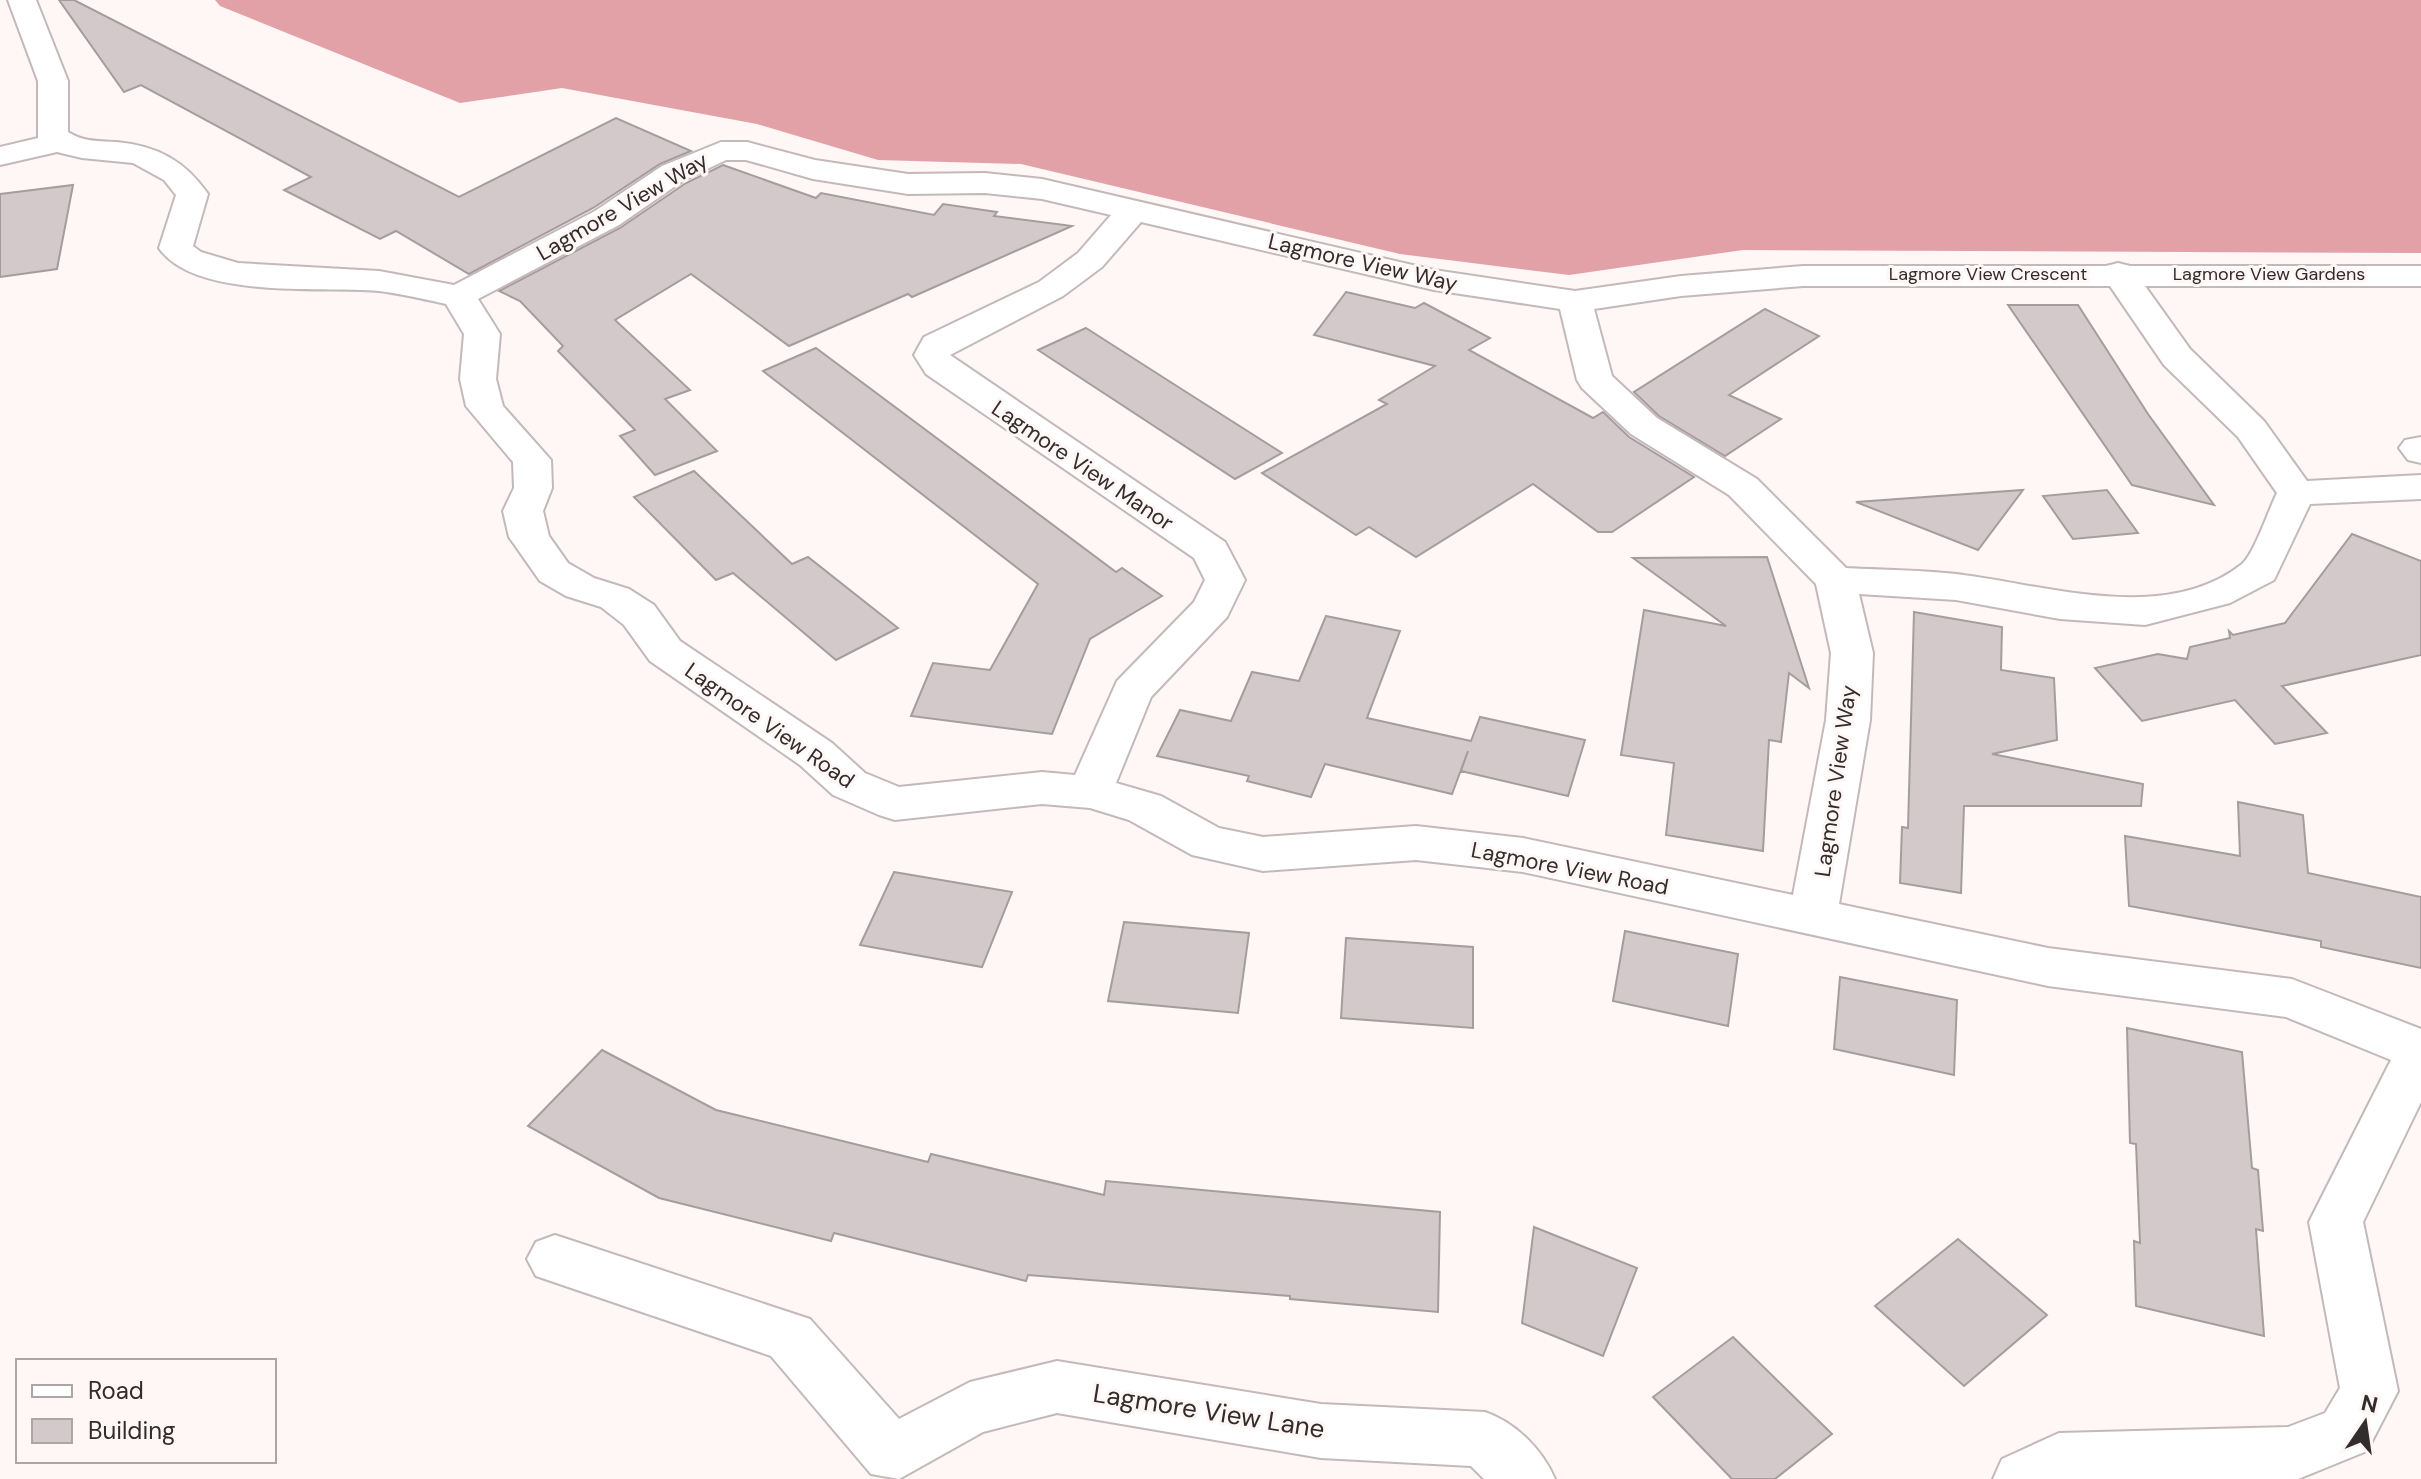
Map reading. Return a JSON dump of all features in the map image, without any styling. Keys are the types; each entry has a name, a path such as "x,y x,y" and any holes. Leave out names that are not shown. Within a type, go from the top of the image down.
{"street":[{"path":"22,0 55,77 58,106 52,135 59,142"},
{"path":"0,156 59,142 157,159 180,174 192,194 176,248 188,261 223,272 379,281 459,296"},
{"name":"Lagmore View Way","path":"459,296 607,218 673,173 721,151 747,151 813,169 908,184 985,183 1042,189 1434,280 1575,301"},
{"name":"Lagmore View Manor","path":"1090,792 1132,691 1212,608 1225,580 1211,551 939,366 932,355 937,345 1051,289 1090,260 1134,209"},
{"name":"Lagmore View Crescent","path":"1575,301 1681,286 1803,276 2118,273 2177,357 2251,429 2296,493"},
{"name":"Lagmore View Gardens","path":"2118,273 2421,276"},
{"name":"Lagmore View Road","path":"459,296 482,334 476,375 483,408 532,460 533,488 523,511 529,537 554,572 639,615 665,651 816,754 849,784 895,804 1042,788 1090,792 1145,808 1208,843 1263,854 1416,843 1508,853 2048,967 2292,998 2421,1051"},
{"path":"1575,301 1595,380 1644,426 1743,487 1835,580 1956,587 2060,606 2145,612 2216,594 2260,571 2296,493 2421,487"},
{"name":"Lagmore View Way","path":"1813,917 1848,720 1852,653 1835,580"},
{"path":"2023,1479 2059,1461 2288,1455 2346,1432 2369,1391 2336,1222 2421,1051"},
{"name":"Lagmore View Lane","path":"555,1259 790,1337 900,1467 970,1409 1057,1387 1321,1431 1485,1439 1525,1479"}],"shaded area":[{"path":"215,0 2421,0 2421,253 1743,250 1569,275 1400,254 1021,164 878,160 757,124 562,88 460,103 220,6"}],"building":[{"path":"59,0 74,0 459,197 616,118 691,151 660,164 593,208 469,274 396,231 380,239 284,190 311,177 141,85 124,92"},
{"path":"723,165 816,198 821,193 934,215 943,204 997,212 994,216 1072,226 912,297 908,294 789,346 691,274 615,320 690,390 665,399 717,451 655,475 620,436 635,430 558,351 563,346 520,301 499,291 620,228 686,183"},
{"path":"73,185 57,269 0,277 0,194"},
{"path":"1346,292 1415,308 1424,303 1490,338 1469,350 1593,418 1603,412 1629,437 1694,477 1612,532 1598,532 1533,484 1416,557 1369,527 1356,535 1262,473 1387,404 1379,400 1435,366 1314,335"},
{"path":"2008,305 2078,305 2148,414 2214,505 2132,485"},
{"path":"1765,309 1819,336 1729,395 1781,419 1725,456 1659,416 1634,392"},
{"path":"1086,328 1282,453 1235,479 1038,350"},
{"path":"816,348 1116,572 1122,568 1162,596 1090,639 1052,734 911,716 933,663 990,670 1038,584 763,371"},
{"path":"694,471 792,564 808,557 898,628 836,660 733,573 716,580 634,497"},
{"path":"2023,490 1978,550 1856,502"},
{"path":"2107,490 2138,533 2073,539 2043,496"},
{"path":"2352,534 2421,561 2421,655 2282,686 2327,733 2275,744 2235,700 2142,721 2095,668 2158,654 2187,659 2190,647 2230,638 2229,631 2233,635 2285,623"},
{"path":"1767,557 1809,688 1789,673 1781,742 1769,740 1763,851 1666,835 1674,763 1621,755 1644,610 1726,626 1633,558"},
{"path":"1914,612 2002,627 2001,670 2054,678 2057,740 1992,754 2143,784 2141,806 1964,806 1961,893 1900,883 1902,827 1908,828"},
{"path":"1326,616 1400,631 1367,718 1471,741 1480,717 1585,740 1568,796 1461,771 1468,751 1452,794 1325,764 1311,797 1247,781 1249,776 1157,756 1180,710 1231,721 1252,672 1299,681"},
{"path":"2238,802 2303,815 2308,873 2421,897 2421,968 2321,947 2321,941 2129,906 2125,836 2240,856"},
{"path":"894,872 1012,892 982,967 860,945"},
{"path":"1124,922 1249,933 1238,1013 1108,1001"},
{"path":"1625,931 1738,954 1728,1026 1613,1001"},
{"path":"1346,938 1473,947 1473,1028 1341,1018"},
{"path":"1840,977 1957,1000 1954,1075 1834,1049"},
{"path":"2127,1028 2242,1052 2252,1168 2258,1170 2263,1231 2256,1229 2264,1336 2136,1306 2134,1241 2140,1243 2136,1144 2130,1143"},
{"path":"602,1050 716,1110 928,1162 931,1154 1104,1195 1106,1181 1440,1212 1438,1312 1290,1299 1290,1296 1028,1275 1026,1281 834,1233 831,1241 659,1198 528,1126"},
{"path":"1534,1227 1637,1268 1603,1356 1522,1323"},
{"path":"1958,1239 2047,1315 1964,1386 1875,1306"},
{"path":"1733,1337 1832,1434 1775,1479 1732,1479 1653,1397"}]}
